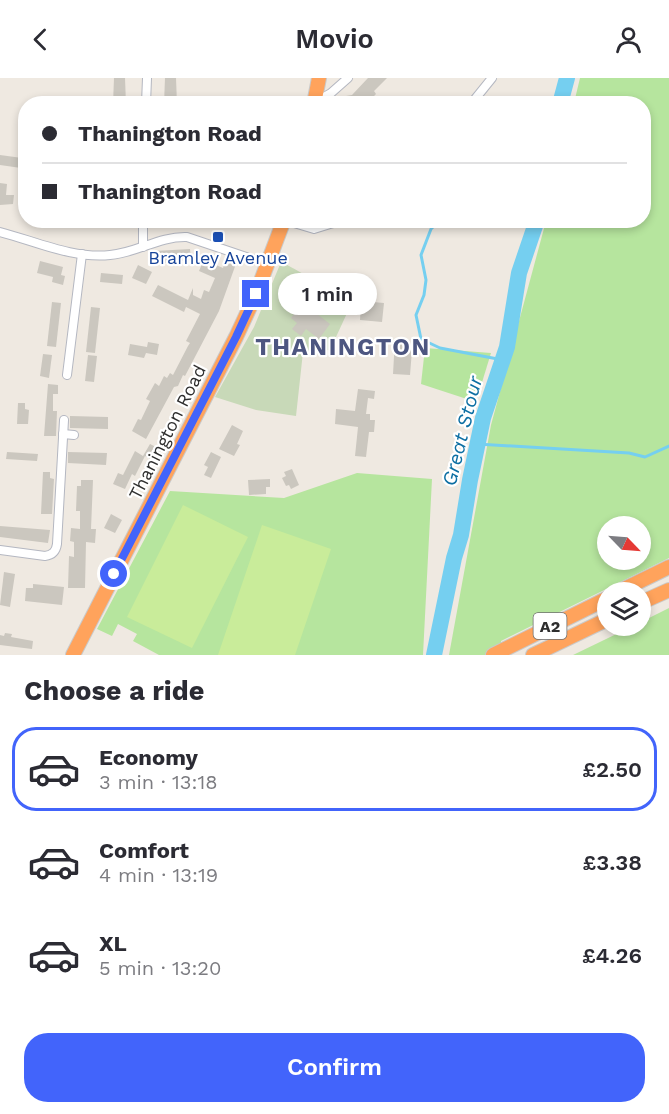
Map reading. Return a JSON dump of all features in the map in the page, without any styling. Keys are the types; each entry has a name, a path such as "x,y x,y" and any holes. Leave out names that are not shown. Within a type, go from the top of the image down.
{"highway":[{"path":"315,96 319,78"},
{"name":"Thanington Road","path":"72,655 236,337 281,228"},
{"path":"638,582 669,567"},
{"path":"651,598 669,590"},
{"name":"A2","path":"493,655 597,603"},
{"name":"A2","path":"533,655 597,624"}],"street":[{"path":"146,96 147,78"},
{"path":"326,96 348,78"},
{"path":"477,96 492,78"},
{"path":"143,228 143,246"},
{"path":"0,232 82,254 111,255 132,251 174,237 187,237 267,264"},
{"path":"67,375 82,254"},
{"path":"0,550 45,556 55,551 64,420"},
{"path":"63,435 74,435"}],"green space":[{"path":"580,78 669,78 669,558 651,567 651,516 597,516 597,570 645,570 620,582 597,582 597,594 501,641 501,655 449,655 491,425 544,228 651,228 651,96 576,96"},
{"path":"281,262 316,283 348,311 330,350 303,352 296,416 256,410 215,397 254,327"},
{"path":"425,348 491,353 476,402 421,384"},
{"path":"357,473 432,479 423,655 159,655 133,641 137,634 118,624 112,636 97,629 170,491 284,498"},
{"path":"183,505 248,537 192,648 127,617"},
{"path":"262,525 331,549 295,655 218,655"},
{"path":"669,608 669,655 573,655 612,636 651,636 651,617"}],"building":[{"path":"114,78 125,78 126,96 113,96"},
{"path":"165,78 176,78 177,96 164,96"},
{"path":"368,78 387,78 374,91 376,94 374,96 346,96 352,95"},
{"path":"0,155 18,157 18,168 0,165"},
{"path":"0,183 7,184 6,195 14,195 13,204 0,205"},
{"path":"190,249 191,260 156,264 155,251"},
{"path":"227,257 237,261 219,311 185,376 183,375 178,386 174,387 146,439 132,431 138,419 141,420 150,401 146,399 155,383 159,386 164,376 167,378 170,373 173,375 190,343 186,341 200,314 186,307 184,312 152,296 158,285 188,300 193,288 193,295 201,299 204,290 209,292 215,278 199,271 202,264 214,269 216,265 223,268"},
{"path":"40,261 63,267 61,275 65,276 63,285 52,282 53,277 37,273"},
{"path":"138,265 152,272 146,284 132,278"},
{"path":"101,273 123,275 122,284 100,282"},
{"path":"361,301 384,303 382,322 360,320"},
{"path":"52,302 61,303 56,347 47,346"},
{"path":"309,304 319,311 317,314 330,324 319,339 306,329 301,336 292,329 297,323 291,318 297,310 302,314"},
{"path":"91,307 100,308 95,353 86,352"},
{"path":"395,339 404,340 403,349 412,350 410,375 393,374"},
{"path":"148,342 159,344 157,355 146,353 144,358 128,355 130,344 147,347"},
{"path":"43,354 52,355 49,378 40,376"},
{"path":"88,355 97,356 94,382 85,381"},
{"path":"48,384 58,385 58,394 53,394 53,411 57,411 56,436 44,436"},
{"path":"358,389 375,391 374,399 368,398 366,414 370,414 370,420 375,420 374,432 369,432 366,457 355,456 358,427 335,424 336,409 355,411"},
{"path":"18,403 25,403 25,409 29,410 28,424 17,424"},
{"path":"70,416 108,417 108,429 70,428"},
{"path":"232,425 243,431 237,444 240,445 234,456 219,449"},
{"path":"150,444 162,450 156,462 145,456 135,476 132,474 125,489 113,484 118,473 123,475 135,451 143,456"},
{"path":"7,452 38,454 37,461 6,459"},
{"path":"68,452 107,453 106,465 68,463"},
{"path":"211,452 221,457 211,478 204,475 208,467 204,465"},
{"path":"292,469 299,485 291,489 289,485 286,486 282,478 286,476 284,472"},
{"path":"43,472 50,472 50,478 54,479 52,514 41,514"},
{"path":"270,479 270,487 266,487 266,494 249,495 248,480"},
{"path":"81,480 93,480 91,529 96,529 95,543 86,542 85,588 68,588 69,556 74,557 74,542 70,541 71,528 80,529 80,511 76,511 77,486 81,486"},
{"path":"111,514 122,520 115,533 104,528"},
{"path":"0,526 50,530 48,543 0,537"},
{"path":"4,572 15,574 10,607 0,605"},
{"path":"33,584 64,587 62,605 25,601 26,588 33,588"},
{"path":"5,633 12,634 11,637 33,641 32,649 0,645 0,635 4,636"}],"waterway":[{"name":"Great Stour","path":"562,96 567,78"},
{"path":"432,228 421,255 426,280 424,295 416,315 421,339 440,348 503,360"},
{"name":"Great Stour","path":"434,655 461,535 483,418 507,347 519,273 534,228"},
{"path":"477,444 629,453 645,457 669,446"}],"place":[{"name":"Bramley Avenue","path":"218,237"}],"district":[{"name":"THANINGTON","path":"343,347"}],"route":[{"path":"114,574 256,294"}]}
